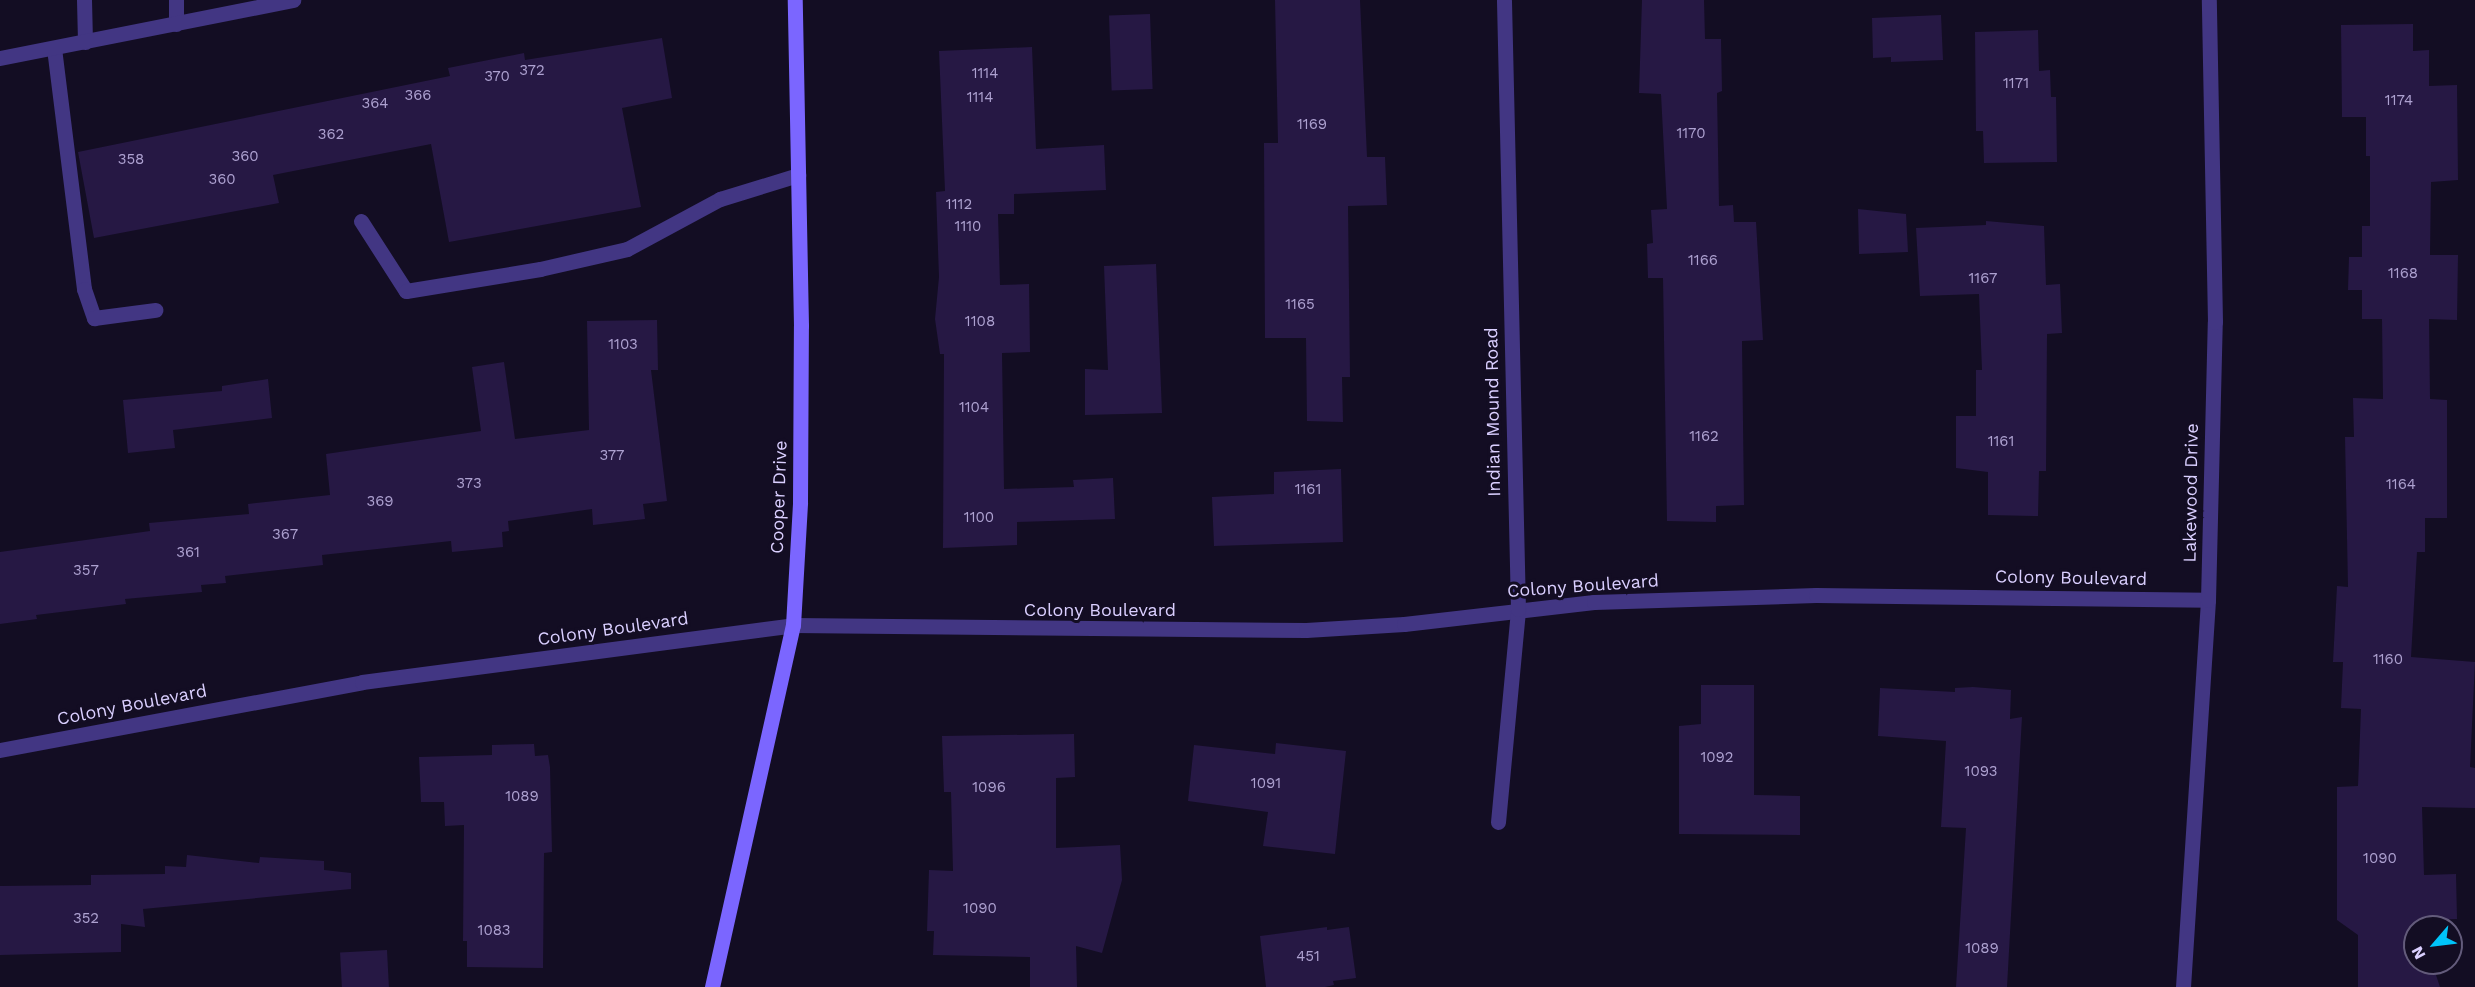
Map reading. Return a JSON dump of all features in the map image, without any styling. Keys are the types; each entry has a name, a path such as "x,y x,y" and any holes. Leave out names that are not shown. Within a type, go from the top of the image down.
{"street":[{"path":"84,0 85,42"},
{"path":"176,0 176,24"},
{"path":"0,58 176,24 268,2 294,0"},
{"name":"Cooper Drive","path":"712,987 792,625 801,502 795,0"},
{"name":"Indian Mound Road","path":"1498,822 1518,609 1504,0"},
{"name":"Lakewood Drive","path":"2183,987 2208,600 2215,322 2209,0"},
{"path":"54,48 84,289 94,318 155,310"},
{"path":"361,221 406,291 540,269 627,249 720,199 798,176"},
{"name":"Colony Boulevard","path":"0,750 362,682 792,625 1306,630 1404,624 1594,602 1816,595 2208,600"}],"building":[{"path":"1275,0 1360,0 1367,157 1385,157 1387,205 1348,206 1350,377 1342,377 1343,422 1307,421 1306,338 1265,338 1264,143 1278,143"},
{"path":"1642,0 1704,0 1705,39 1721,39 1722,91 1717,93 1719,206 1733,205 1734,222 1756,222 1763,340 1742,341 1744,505 1716,506 1716,522 1667,521 1663,278 1648,278 1647,244 1653,243 1651,210 1667,209 1661,94 1639,93"},
{"path":"1150,14 1153,89 1112,90 1109,15"},
{"path":"1941,15 1943,60 1891,62 1891,57 1873,58 1872,18"},
{"path":"2413,24 2413,51 2429,50 2429,86 2457,85 2458,180 2431,182 2430,255 2458,255 2457,320 2429,319 2430,399 2447,400 2447,518 2425,518 2425,552 2417,552 2411,657 2475,662 2470,767 2475,768 2475,808 2422,807 2424,875 2456,874 2457,915 2403,915 2403,975 2436,975 2440,987 2358,987 2358,935 2337,920 2337,787 2358,786 2361,709 2341,708 2343,662 2333,662 2337,586 2348,587 2345,437 2354,437 2353,398 2383,399 2382,319 2362,319 2362,290 2348,290 2349,257 2362,257 2362,226 2370,226 2370,156 2366,156 2366,117 2342,117 2341,25"},
{"path":"2038,30 2039,71 2050,70 2051,97 2056,97 2057,162 1984,163 1983,131 1976,131 1975,32"},
{"path":"662,38 672,98 622,108 641,207 449,242 431,144 273,175 279,203 94,238 78,152 450,76 448,68 524,53 525,60"},
{"path":"1032,47 1036,149 1104,145 1106,190 1014,194 1014,214 998,214 1000,285 1029,284 1030,352 1002,353 1004,489 1074,487 1073,480 1113,478 1115,519 1017,522 1017,545 943,548 944,354 940,354 935,319 939,277 936,192 945,191 939,51"},
{"path":"1858,209 1906,214 1908,252 1859,254"},
{"path":"1986,221 2044,226 2046,285 2060,284 2062,333 2047,334 2046,471 2039,471 2038,516 1988,515 1988,472 1956,468 1956,416 1976,416 1976,370 1982,370 1979,294 1920,296 1916,228 1986,225"},
{"path":"1156,264 1162,413 1085,415 1085,369 1108,370 1104,266"},
{"path":"657,320 658,370 651,370 667,501 643,504 645,519 593,525 592,509 508,521 509,531 502,532 503,547 452,552 451,541 322,555 323,565 225,576 226,583 201,585 202,592 125,599 126,604 36,615 37,619 0,624 0,552 150,531 149,523 249,514 248,504 330,495 326,454 481,431 472,367 504,362 515,439 589,430 587,321"},
{"path":"268,379 272,418 173,430 175,448 128,453 123,400 222,391 222,386"},
{"path":"1341,469 1343,542 1214,546 1212,497 1274,494 1274,472"},
{"path":"1701,685 1754,685 1754,795 1800,796 1800,835 1679,834 1679,726 1701,724"},
{"path":"1880,688 1955,692 1955,688 2011,690 2010,719 2022,717 2007,987 1956,987 1966,828 1941,827 1946,741 1878,736"},
{"path":"1074,734 1075,777 1056,778 1056,848 1120,845 1122,880 1102,953 1076,946 1077,987 1030,987 1030,957 933,955 934,931 927,931 929,870 953,871 951,792 944,792 942,736"},
{"path":"1276,743 1346,751 1335,854 1263,846 1268,812 1188,801 1194,745 1275,754"},
{"path":"534,744 535,756 548,755 550,767 552,852 544,853 543,968 467,967 467,941 463,941 464,825 445,826 444,802 421,802 419,757 492,755 492,745"},
{"path":"187,855 259,863 260,857 324,861 324,870 351,873 351,889 143,909 145,927 121,924 121,952 0,955 0,886 91,885 91,875 165,874 165,866 186,867"},
{"path":"1327,927 1327,930 1349,927 1356,978 1333,981 1334,985 1325,987 1266,987 1260,936"},
{"path":"387,950 389,987 342,987 340,952"}]}
